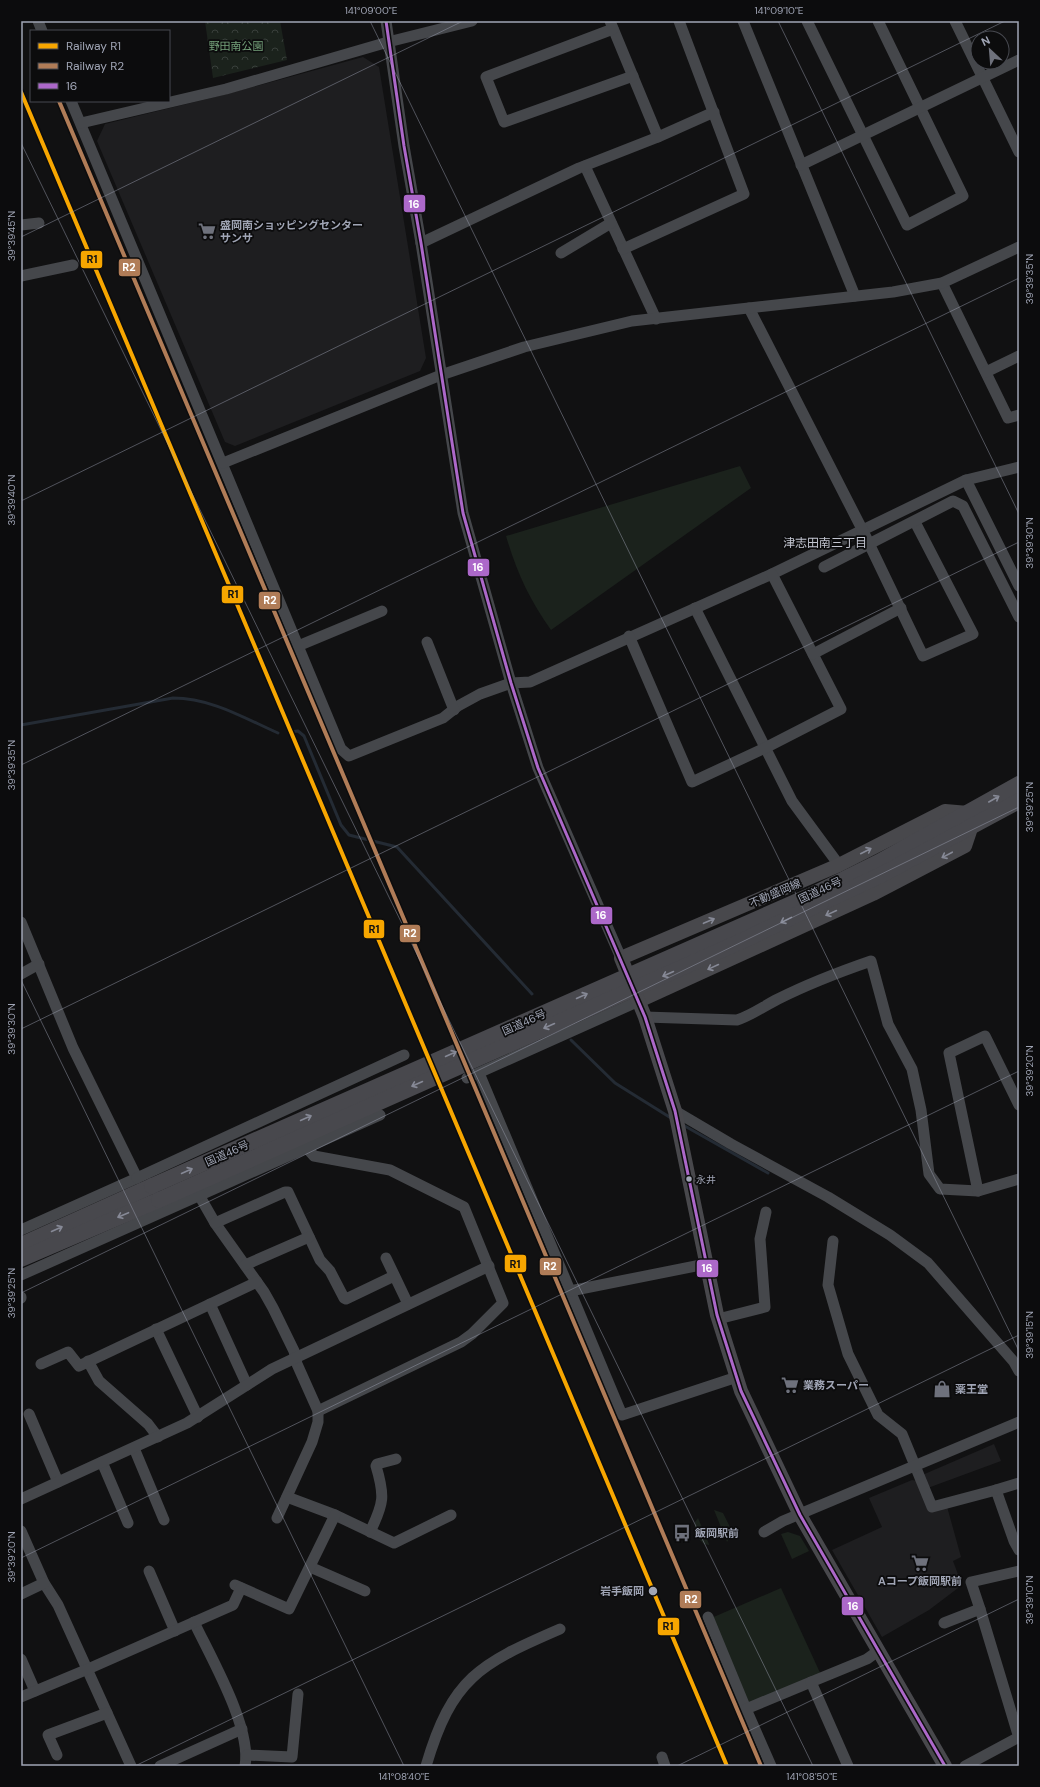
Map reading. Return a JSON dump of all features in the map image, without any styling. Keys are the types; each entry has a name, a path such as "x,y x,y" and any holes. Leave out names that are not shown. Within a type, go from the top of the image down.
{"highway":[{"name":"国道46号","path":"21,1244 155,1193 744,940 818,898 881,875 970,820 1019,784"},
{"name":"国道46号","path":"970,820 1019,802"},
{"name":"国道46号","path":"21,1259 155,1193"}],"main road":[{"name":"不動盛岡線","path":"621,958 839,865 945,811 970,820"},
{"path":"639,1001 882,889 965,846 970,820"},
{"path":"621,958 645,1017 676,1112 718,1319 741,1392 800,1515 945,1766"}],"street":[{"path":"386,21 404,146 421,243 440,375 463,513 511,683 538,768 621,958"},
{"path":"81,123 226,89 388,42 472,21"},
{"path":"624,249 744,194 679,21"},
{"path":"743,21 855,296"},
{"path":"808,21 907,225 963,196 878,21"},
{"path":"955,21 1019,152"},
{"path":"633,76 504,122 486,77 612,25 633,76 658,137"},
{"path":"801,165 864,136 1019,60"},
{"path":"71,102 341,749 350,756 443,718 480,694 511,683 530,682 629,636 772,574 966,480 1019,467"},
{"path":"421,243 585,166 658,137 714,112"},
{"path":"585,166 656,319"},
{"path":"21,225 39,223"},
{"path":"561,254 611,223"},
{"path":"223,463 440,375 524,347 612,326 656,319 893,292 942,282 1019,247"},
{"path":"21,276 73,265"},
{"path":"942,282 1008,418 1019,415"},
{"path":"750,308 863,531 923,656 973,634 915,522"},
{"path":"986,372 1019,356"},
{"path":"966,480 1019,586"},
{"path":"824,567 915,522 953,501 963,506 1019,617"},
{"path":"629,636 692,782 765,748 841,709 772,574"},
{"path":"695,608 792,801 839,865"},
{"path":"813,654 901,608"},
{"path":"298,646 382,611"},
{"path":"427,642 454,710"},
{"path":"21,922 73,1048 137,1178"},
{"path":"645,1017 737,1020 835,973 871,961 888,1024 912,1069 921,1110 929,1174 940,1189 978,1191 1019,1179"},
{"path":"21,974 39,964"},
{"path":"467,1078 639,1001"},
{"path":"978,1191 949,1053 985,1036 1014,1081 1019,1105"},
{"path":"21,1230 404,1055"},
{"path":"479,1073 622,1415 737,1377"},
{"path":"676,1112 828,1197 890,1235 928,1262 1014,1362 1019,1371"},
{"path":"21,1276 380,1115"},
{"path":"306,1147 314,1156 390,1170 464,1207 503,1303 472,1334 461,1342 318,1411"},
{"path":"215,1223 288,1192 320,1260 330,1271 344,1298 346,1299 394,1276"},
{"path":"199,1195 215,1223 274,1308 318,1411 316,1433 277,1518"},
{"path":"718,1319 765,1307 760,1238 766,1212"},
{"path":"245,1265 309,1237"},
{"path":"833,1241 828,1284 848,1354 878,1415 902,1434 932,1506 1019,1483"},
{"path":"386,1258 408,1304"},
{"path":"570,1291 706,1264"},
{"path":"21,1499 158,1437 198,1417 247,1385 296,1357 489,1266"},
{"path":"41,1364 68,1352 79,1366 257,1282"},
{"path":"210,1304 247,1385"},
{"path":"156,1329 198,1417"},
{"path":"88,1361 99,1381 148,1424 158,1437"},
{"path":"29,1414 58,1482"},
{"path":"764,1532 915,1465 1019,1422"},
{"path":"134,1448 164,1520"},
{"path":"370,1532 378,1514 383,1490 376,1466 377,1464 396,1459"},
{"path":"102,1462 128,1523"},
{"path":"996,1490 1014,1541 1019,1550"},
{"path":"287,1497 335,1515 394,1543 451,1515"},
{"path":"21,1697 233,1605 238,1587 289,1609 335,1515"},
{"path":"21,1531 44,1583 58,1605 88,1669 131,1766"},
{"path":"310,1567 365,1591"},
{"path":"149,1571 175,1631"},
{"path":"965,1766 1019,1738 971,1582 1019,1571"},
{"path":"21,1594 44,1583"},
{"path":"944,1623 980,1609"},
{"path":"708,1617 771,1766"},
{"path":"194,1622 242,1729 247,1755 245,1766"},
{"path":"426,1766 434,1738 443,1716 465,1684 491,1661 509,1651 560,1629"},
{"path":"746,1708 867,1659 878,1651"},
{"path":"21,1659 35,1691"},
{"path":"811,1682 848,1766"},
{"path":"247,1755 292,1757 298,1694"},
{"path":"57,1755 48,1735 107,1713"},
{"path":"160,1766 242,1729"}],"shaded area":[{"path":"363,57 379,67 426,358 420,371 235,446 225,442 97,141 105,124 227,94"},
{"path":"994,1444 1001,1461 925,1489 932,1506 946,1503 961,1557 953,1561 962,1585 929,1610 882,1637 832,1550 882,1527 869,1498 912,1480 922,1482 920,1476"}],"green space":[{"name":"野田南公園","path":"205,21 280,21 287,60 213,78"},
{"path":"740,466 751,488 551,630 524,585 506,536"},
{"path":"714,1510 723,1513 733,1533 727,1542"},
{"path":"698,1518 709,1545 704,1544 695,1535 695,1522"},
{"path":"788,1532 800,1536 809,1551 792,1559 781,1534"},
{"path":"781,1588 822,1677 746,1709 709,1619"}],"waterway":[{"path":"21,725 173,698 201,701 214,705 240,715 278,733"},
{"path":"290,732 298,731 304,736 341,825 349,835 397,847 532,994"},
{"path":"571,1040 615,1083 671,1118"},
{"path":"683,1125 768,1173"}],"rail line":[{"name":"R1","path":"21,92 727,1766"},
{"name":"R2","path":"59,102 761,1766"}],"transit line":[{"name":"16","path":"386,21 404,146 421,243 463,513 511,683 538,768 645,1017 675,1111 717,1315 741,1391 800,1515 945,1766"}],"place":[{"name":"盛岡南ショッピングセンター サンサ","path":"207,231"},
{"name":"永井","path":"689,1179"},
{"name":"業務スーパー","path":"790,1385"},
{"name":"薬王堂","path":"942,1389"},
{"name":"飯岡駅前","path":"682,1533"},
{"name":"Aコープ飯岡駅前","path":"920,1563"},
{"name":"岩手飯岡","path":"653,1591"}],"district":[{"name":"津志田南三丁目","path":"825,543"}]}
